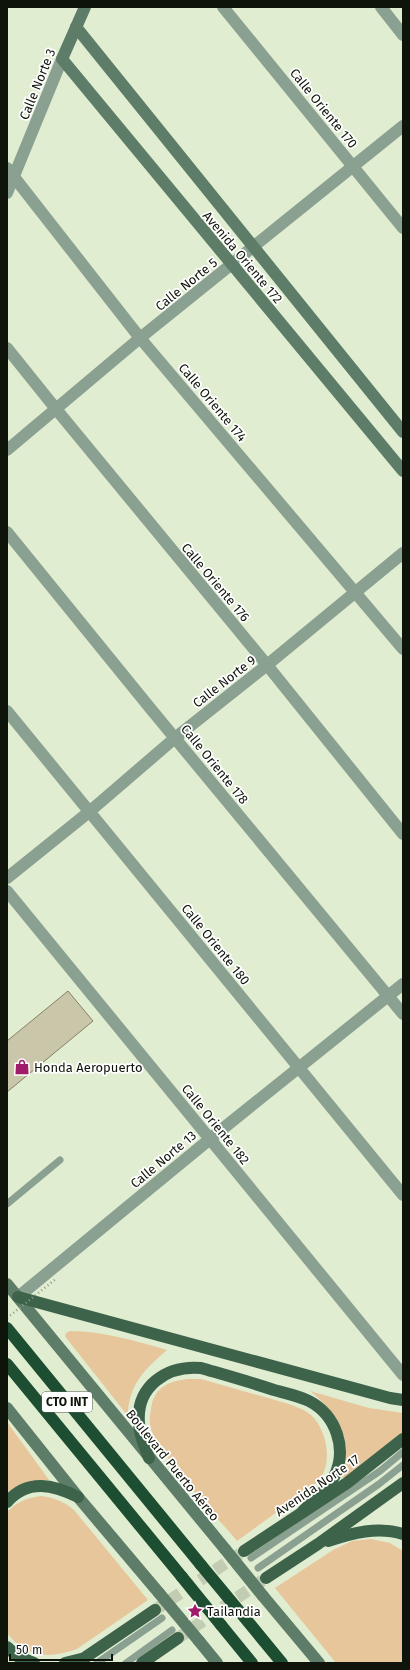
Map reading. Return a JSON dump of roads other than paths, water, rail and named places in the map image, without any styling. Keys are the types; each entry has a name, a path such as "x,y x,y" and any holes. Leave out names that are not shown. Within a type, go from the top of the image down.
{"highway":[{"name":"CTO INT","path":"7,1328 282,1663"},
{"name":"CTO INT","path":"7,1364 252,1663"}],"main road":[{"path":"18,1297 383,1396 403,1400"},
{"path":"149,1458 139,1428 140,1406 153,1383 160,1377 175,1369 183,1367 201,1368 308,1400 321,1409 331,1420 336,1430 340,1449 340,1459 334,1477 323,1492 303,1510"},
{"name":"Avenida Norte 17","path":"248,1554 303,1510 347,1483 403,1439"},
{"path":"266,1578 318,1544 403,1483"},
{"path":"7,1502 16,1494 24,1490 40,1486 58,1488 78,1497"},
{"path":"318,1544 355,1533 370,1531 380,1530 403,1534"},
{"path":"65,1663 79,1661 159,1614"},
{"path":"142,1663 175,1634"},
{"path":"7,1647 17,1656 34,1663"}],"street":[{"name":"Calle Norte 3","path":"7,193 10,172 85,7"},
{"name":"Calle Oriente 170","path":"222,7 403,228"},
{"path":"381,7 403,35"},
{"name":"Avenida Oriente 172","path":"76,27 403,432"},
{"name":"Avenida Oriente 172","path":"62,59 403,471"},
{"name":"Calle Norte 5","path":"7,450 140,338 403,126"},
{"name":"Calle Oriente 174","path":"10,172 140,338 356,591 403,649"},
{"name":"Calle Oriente 176","path":"7,348 56,410 267,665 403,834"},
{"name":"Calle Oriente 178","path":"7,532 403,1014"},
{"name":"Calle Norte 9","path":"7,878 89,812 175,738 267,665 403,553"},
{"name":"Calle Oriente 180","path":"7,711 403,1195"},
{"name":"Calle Oriente 182","path":"7,891 403,1375"},
{"name":"Calle Norte 13","path":"18,1297 210,1139 403,984"},
{"name":"Boulevard Puerto Aéreo","path":"7,1284 319,1663"},
{"path":"7,1408 78,1497 217,1663"}],"lane":[{"path":"7,1204 60,1160"},
{"path":"248,1554 380,1471 403,1452"},
{"path":"258,1568 379,1484 403,1465"},
{"path":"97,1663 159,1614"},
{"path":"126,1663 175,1634"}],"tunnel":[{"path":"155,1610 244,1551"},
{"path":"178,1638 266,1578"}],"place":[{"name":"Honda Aeropuerto","path":"22,1067"},
{"name":"Tailandia","path":"195,1611"}]}
